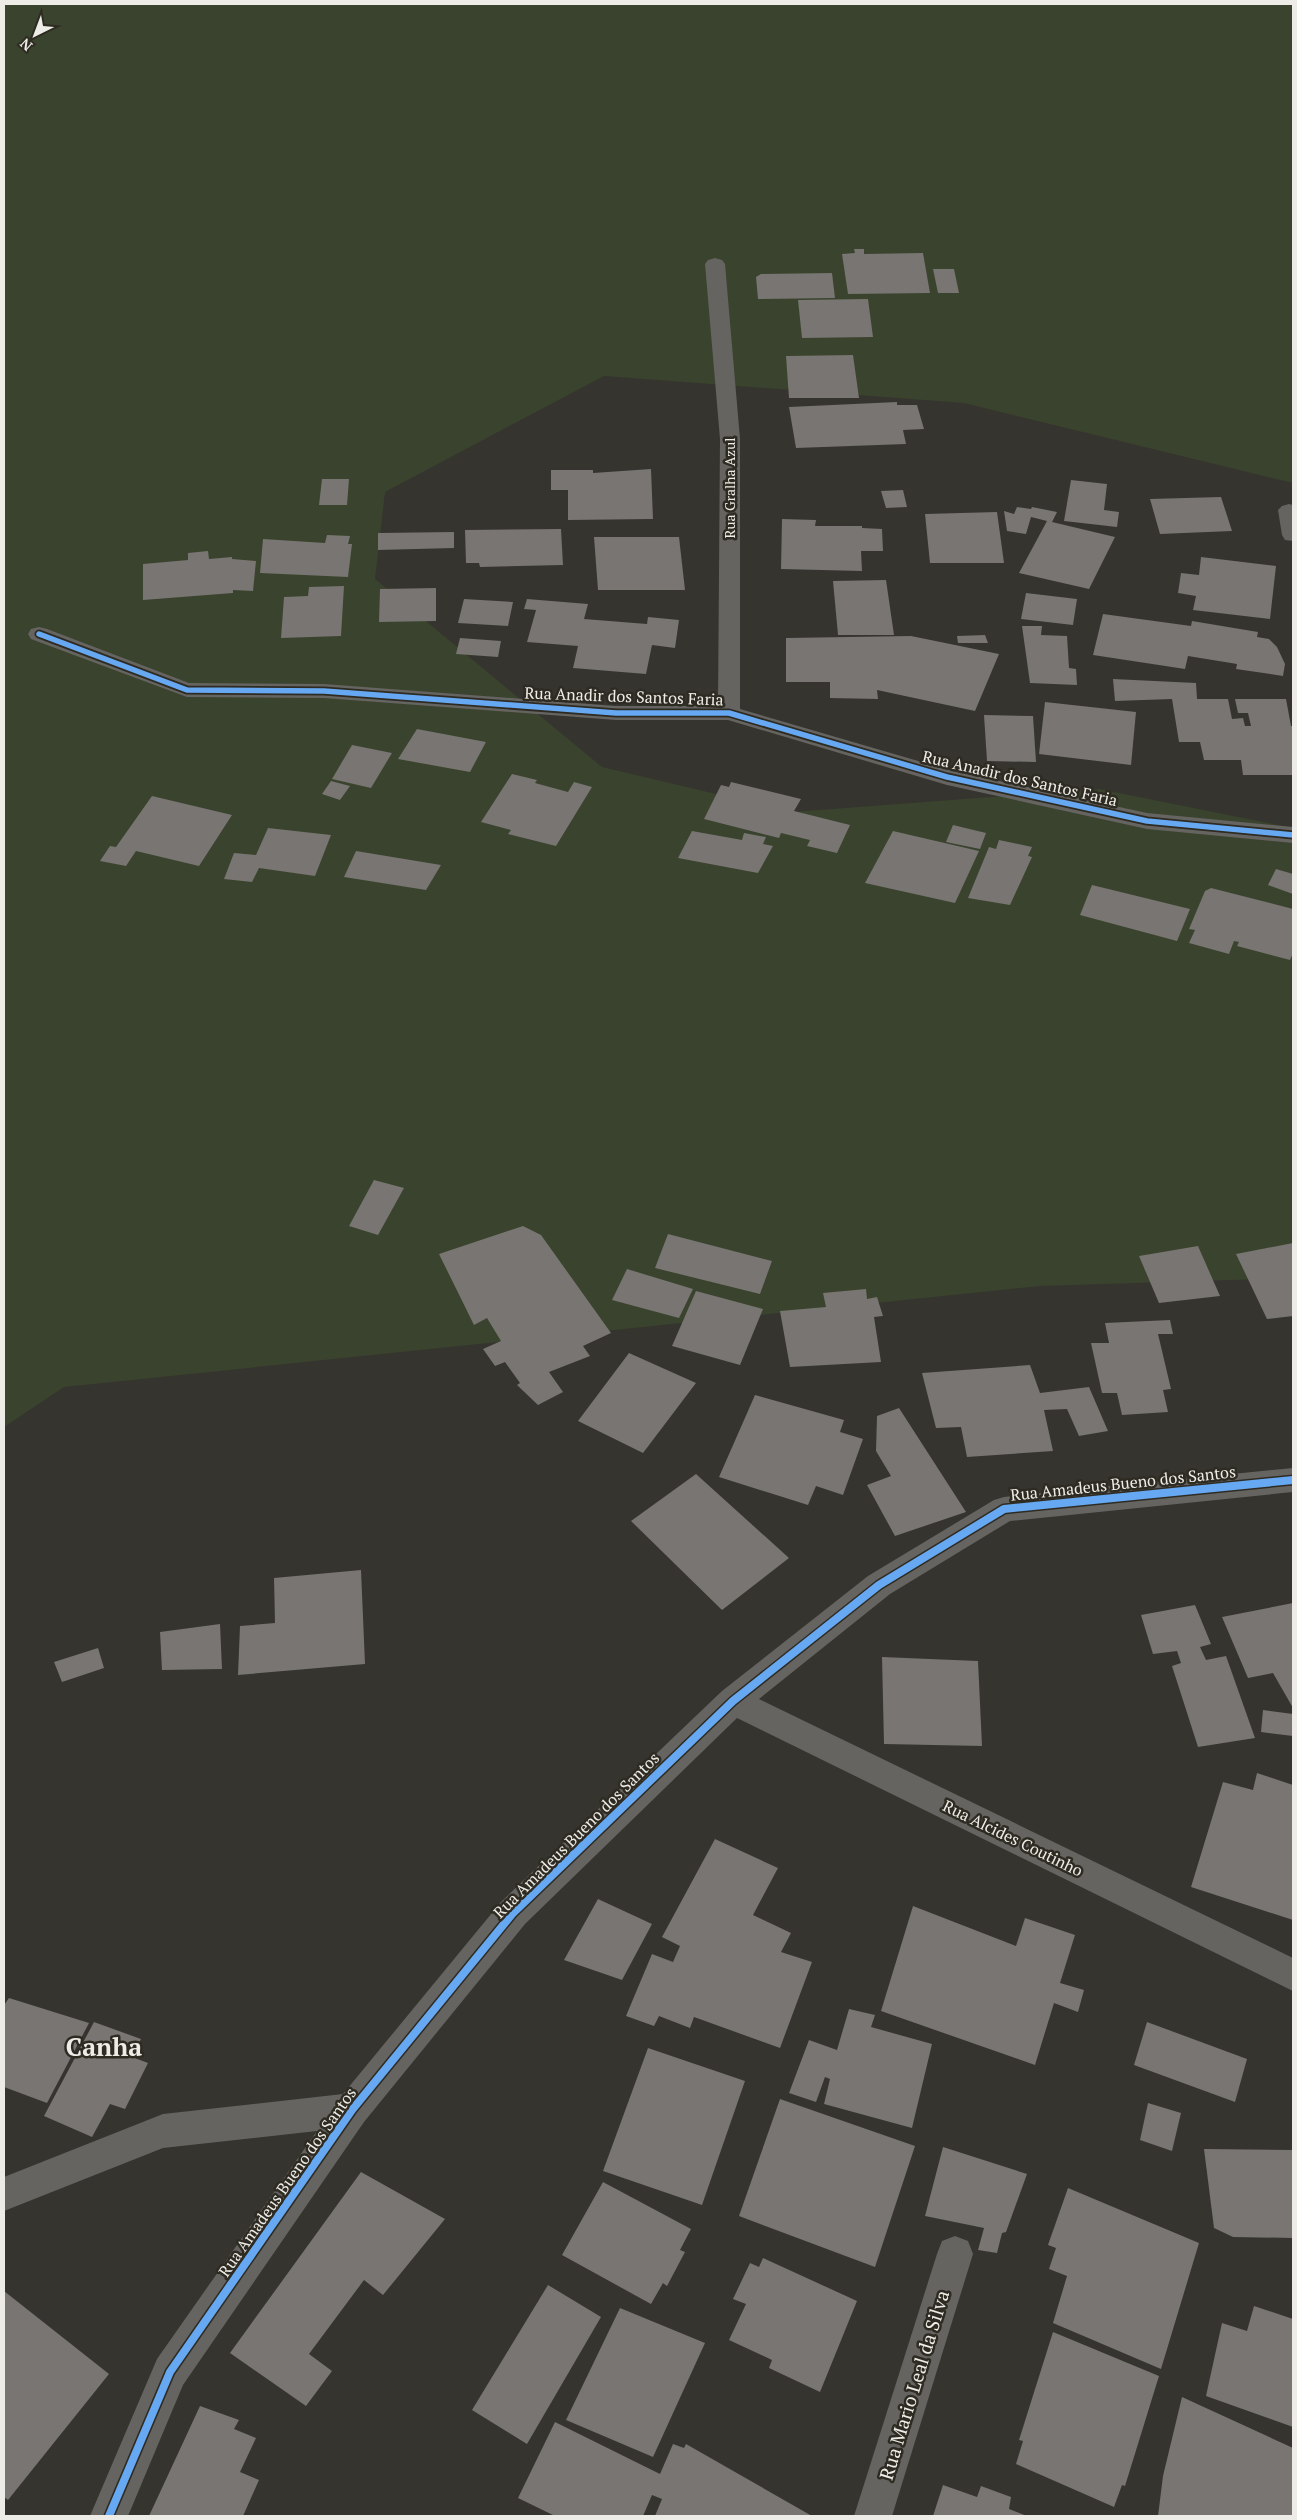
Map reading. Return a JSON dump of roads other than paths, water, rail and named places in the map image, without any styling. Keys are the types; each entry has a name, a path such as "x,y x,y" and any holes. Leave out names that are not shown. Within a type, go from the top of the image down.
{"street":[{"name":"Rua Gralha Azul","path":"715,264 730,439 729,714"},
{"path":"1289,510 1293,536"},
{"name":"Rua Anadir dos Santos Faria","path":"39,634 187,690 324,691 616,712 729,714 946,777 1147,822 1293,835"},
{"name":"Rua Amadeus Bueno dos Santos","path":"109,2516 170,2372 352,2110 513,1913 733,1700 879,1585 1004,1508 1293,1480"},
{"name":"Rua Alcides Coutinho","path":"733,1700 1293,1975"},
{"path":"4,2194 163,2130 352,2110"},
{"name":"Rua Mario Leal da Silva","path":"873,2516 956,2254"}],"district":[{"name":"Canha","path":"104,2047"}]}
